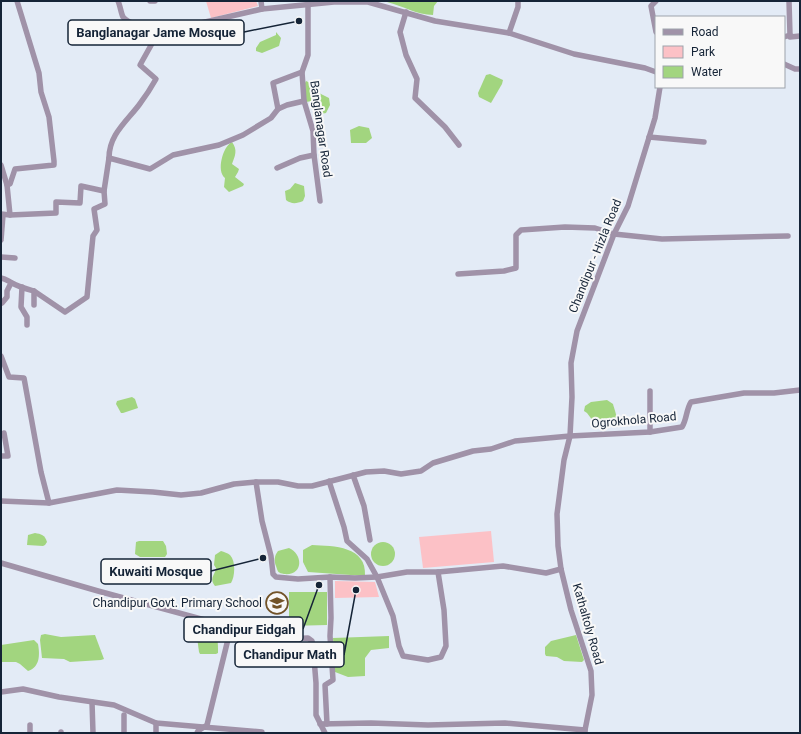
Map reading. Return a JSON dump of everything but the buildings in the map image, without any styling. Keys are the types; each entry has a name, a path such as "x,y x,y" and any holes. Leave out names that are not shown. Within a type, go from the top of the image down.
{"street":[{"path":"7,185 10,184 14,169 54,165 49,117 41,92 39,73 16,1"},
{"path":"118,1 124,17 132,23 158,27 159,31"},
{"path":"150,1 155,1"},
{"path":"261,1 262,9"},
{"path":"509,33 518,6 518,1"},
{"path":"655,27 651,6 656,1"},
{"path":"789,1 787,36 800,36"},
{"path":"159,31 166,31 199,24 262,9 334,2 368,2 435,21 509,33 574,54 645,68 655,72"},
{"name":"Banglanagar Road","path":"308,5 308,55 302,72 304,101 313,131 314,155 320,201"},
{"path":"406,12 400,32 406,55 416,79 415,98 445,127 458,145"},
{"path":"1,278 34,291 65,312 87,297 93,236 97,230 94,209 105,204 104,191 109,158 109,147 118,130 139,105 156,79 140,65 159,31"},
{"path":"785,64 795,69 800,69"},
{"path":"278,109 273,83 302,72"},
{"name":"Chandipur - Hizla Road","path":"561,569 558,546 557,514 564,460 570,436 572,397 571,363 577,331 614,234 628,206 655,118 660,88"},
{"path":"109,158 150,169 173,156 219,145 243,135 271,118 278,109 304,101"},
{"path":"649,137 704,142"},
{"path":"277,168 300,158 314,155"},
{"path":"1,165 7,185 10,215"},
{"path":"1,240 2,215 56,213 56,202 80,203 81,186 104,191"},
{"path":"458,274 496,272 516,268 516,235 521,230 565,227 595,228 614,234 662,240 788,236"},
{"path":"1,257 15,258"},
{"path":"2,303 7,297 7,291 11,283"},
{"path":"22,287 21,307 27,317 27,325"},
{"path":"34,291 34,305"},
{"path":"1,356 9,377 24,378 41,472 49,503"},
{"name":"Ogrokhola Road","path":"1,501 49,503 117,490 181,495 201,493 234,484 278,482 298,486 312,486 366,472 384,471 401,474 421,471 433,463 473,451 491,449 515,441 570,436 650,432 682,428 686,422 687,408 691,402 744,393 774,393 800,390"},
{"path":"650,391 650,432"},
{"path":"1,456 8,456 4,432"},
{"path":"352,475 364,506 370,540"},
{"path":"329,481 347,541 367,559 377,577 393,616 399,646 403,656 428,660 441,657 446,646 444,610 438,572"},
{"path":"256,482 262,521 271,556 273,574 276,577 298,579 377,577 407,572 438,572 503,566 546,573 561,569"},
{"path":"1,563 260,635 285,639 308,638 312,641 316,683 316,715 324,724 371,723 428,725 505,723 585,732"},
{"name":"Kathaltoly Road","path":"561,569 571,610 591,671 592,695 585,732"},
{"path":"325,733 325,685 333,680 330,636 330,577"},
{"path":"197,733 206,724 231,627"},
{"path":"1,692 23,689 59,697 114,705 156,723 262,733"},
{"path":"92,702 93,733"},
{"path":"124,715 124,733"},
{"path":"156,723 156,733"},
{"path":"30,724 30,733"}],"green space":[{"path":"206,1 256,1 258,6 211,18"},
{"path":"491,531 494,562 423,568 419,537"},
{"path":"335,581 375,582 379,597 335,598"}],"water":[{"path":"385,1 438,1 434,6 433,15 416,12"},
{"path":"276,32 281,38 279,46 262,53 256,51 256,48 260,42 276,35"},
{"path":"490,74 503,80 491,103 479,97 478,93 486,75"},
{"path":"306,81 317,86 319,93 329,98 330,105 326,113 321,114 322,106 318,100 306,102"},
{"path":"359,126 369,128 372,138 366,143 351,143 350,130"},
{"path":"232,142 234,145 235,156 232,164 239,169 235,177 244,184 243,186 229,192 224,187 225,178 222,175 221,165 223,153"},
{"path":"295,183 304,186 305,196 303,201 298,203 286,200 285,191 290,189"},
{"path":"132,397 135,399 138,408 121,413 116,404 117,401"},
{"path":"607,400 613,404 616,413 616,418 611,421 593,421 584,411 585,406 591,402"},
{"path":"35,533 44,536 47,542 45,545 27,545 28,535"},
{"path":"163,541 166,546 167,554 165,557 140,557 135,554 136,542"},
{"path":"383,542 392,545 395,554 392,563 383,566 374,563 371,554 374,545"},
{"path":"312,545 339,547 355,553 361,559 364,566 365,576 308,572 303,562 303,550"},
{"path":"289,548 294,551 299,559 298,568 291,574 279,573 275,564 275,557 278,551"},
{"path":"221,551 230,555 232,558 234,565 233,577 231,583 215,586 212,579 216,568 214,565 215,555"},
{"path":"289,592 327,592 327,625 289,626"},
{"path":"45,634 61,637 95,635 104,659 70,662 64,659 42,658 40,640 41,635"},
{"path":"201,634 211,634 216,637 218,643 218,653 200,654 197,637"},
{"path":"576,635 584,660 582,662 564,661 557,657 546,656 545,647 551,641"},
{"path":"389,636 389,648 371,650 365,658 365,676 348,677 335,672 333,638"},
{"path":"34,640 38,644 39,656 37,664 32,669 28,671 16,662 1,662 1,645"}],"place":[{"name":"Banglanagar Jame Mosque","path":"299,21"},
{"name":"Kuwaiti Mosque","path":"263,558"},
{"name":"Chandipur Eidgah","path":"319,585"},
{"name":"Chandipur Math","path":"356,590"},
{"name":"Chandipur Govt. Primary School","path":"277,603"}]}
